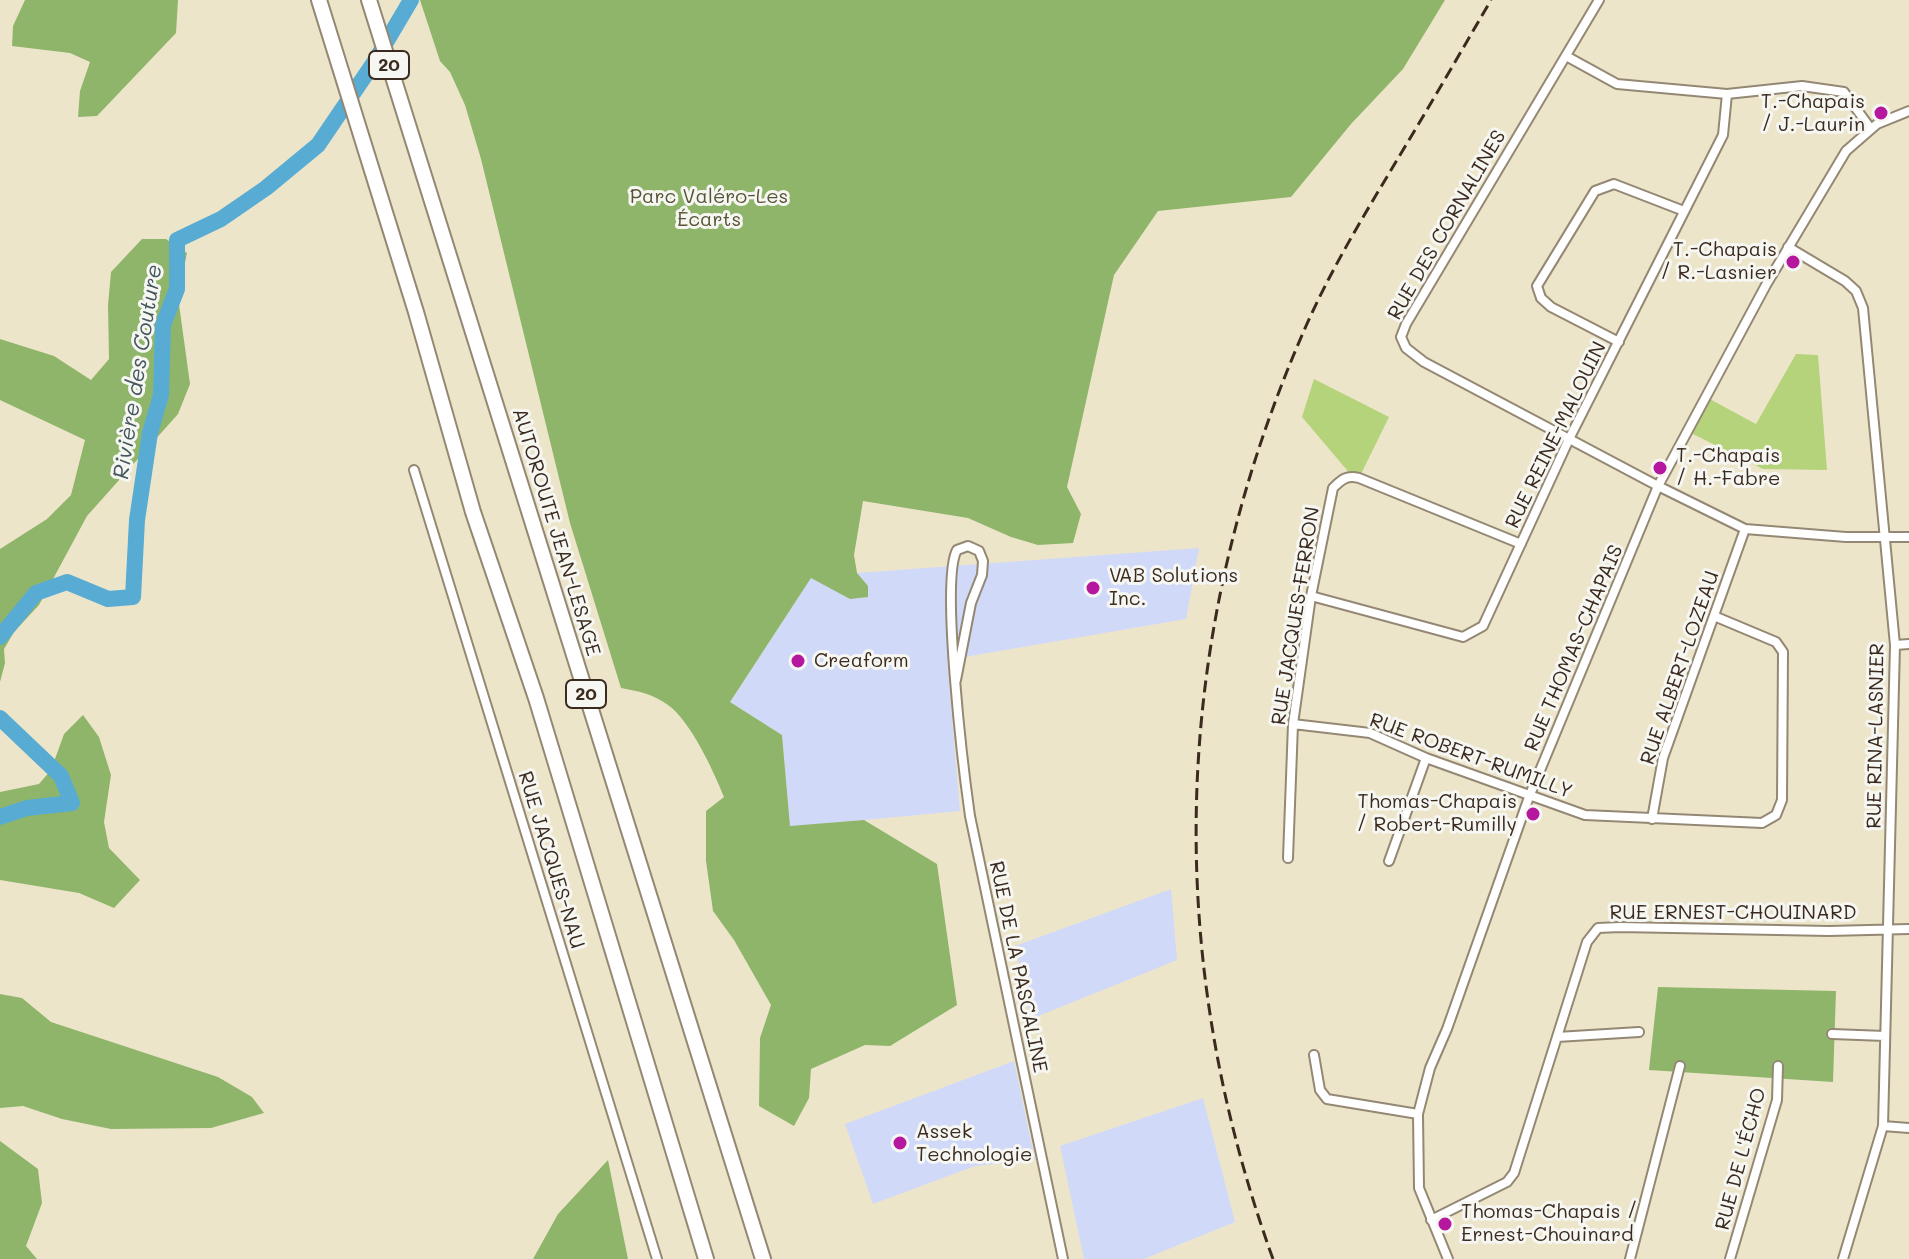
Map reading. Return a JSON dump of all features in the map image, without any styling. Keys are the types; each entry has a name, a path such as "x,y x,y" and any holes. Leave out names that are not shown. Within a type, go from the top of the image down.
{"highway":[{"name":"20","path":"319,0 473,512 536,698 706,1259"},
{"name":"AUTOROUTE JEAN-LESAGE","path":"369,0 763,1259"}],"street":[{"name":"RUE DES CORNALINES","path":"1570,437 1424,362 1406,348 1401,337 1599,0"},
{"path":"1566,56 1617,84 1727,94 1802,86 1844,92 1871,129"},
{"name":"RUE REINE-MALOUIN","path":"1311,596 1463,637 1483,626 1570,437 1723,135 1727,94"},
{"name":"RUE THOMAS-CHAPAIS","path":"1448,1259 1419,1188 1418,1114 1430,1068 1447,1029 1529,797 1658,486 1788,247 1846,151 1877,124 1909,111"},
{"path":"1619,342 1551,307 1541,298 1537,286 1595,191 1614,184 1684,211"},
{"name":"RUE RINA-LASNIER","path":"1788,247 1845,281 1856,291 1863,308 1895,645 1883,1126 1843,1259"},
{"path":"1570,437 1658,486 1745,529 1846,537 1909,537"},
{"name":"RUE JACQUES-NAU","path":"414,470 657,1259"},
{"name":"RUE JACQUES-FERRON","path":"1288,858 1293,724 1311,596 1333,488 1342,479 1352,476 1521,544"},
{"name":"RUE ALBERT-LOZEAU","path":"1652,819 1663,758 1745,529"},
{"name":"RUE DE LA PASCALINE","path":"956,680 971,603 982,575 983,561 979,551 968,546 957,550 951,568 956,680 961,751 970,816 1063,1259"},
{"name":"RUE ROBERT-RUMILLY","path":"1293,724 1370,733 1426,758 1585,815 1762,823 1776,815 1782,800 1783,652 1776,642 1714,616"},
{"path":"1895,645 1909,644"},
{"path":"1389,861 1426,758"},
{"name":"RUE ERNEST-CHOUINARD","path":"1431,1220 1507,1182 1514,1173 1587,942 1598,928 1888,930"},
{"path":"1888,930 1909,929"},
{"path":"1557,1037 1639,1032"},
{"path":"1832,1034 1885,1036"},
{"path":"1314,1055 1320,1090 1327,1099 1418,1114"},
{"path":"1630,1259 1680,1066"},
{"name":"RUE DE L'ÉCHO","path":"1730,1259 1777,1100 1778,1066"},
{"path":"1883,1126 1909,1128"}],"shaded area":[{"path":"1199,548 1186,619 947,660 960,811 790,827 782,735 730,702 811,578 868,586 857,573"},
{"path":"1171,889 1177,960 1031,1019 1015,946"},
{"path":"1014,1061 1035,1160 975,1166 873,1204 845,1124"},
{"path":"1203,1098 1235,1222 1144,1259 1084,1259 1060,1146"}],"green space":[{"path":"25,0 178,0 176,33 97,116 78,117 80,91 90,62 70,53 12,46 13,26"},
{"name":"Parc Valéro-Les Écarts","path":"420,0 1445,0 1403,69 1351,124 1291,197 1158,211 1114,275 1067,487 1081,514 1073,543 1038,545 968,518 863,501 854,555 857,573 868,586 868,597 850,599 811,578 730,702 782,735 790,826 864,820 937,864 957,1005 890,1046 865,1045 811,1069 809,1098 794,1126 759,1106 760,1038 771,1005 734,940 713,911 706,861 706,811 724,797 700,747 676,712 651,696 621,688 570,523 481,159 465,105 450,72 440,61"},
{"path":"142,239 166,239 187,253 178,297 190,384 178,414 87,516 39,605 14,632 4,649 5,663 0,682 0,549 47,519 71,495 85,440 0,400 0,339 54,356 91,380 109,359 111,272"},
{"path":"1796,354 1818,355 1827,470 1763,469 1687,431 1706,397 1756,424"},
{"path":"1314,379 1389,417 1359,478 1352,476 1302,417"},
{"path":"83,715 99,737 111,775 104,822 109,848 140,880 114,908 79,893 0,880 0,792 39,784 51,770 64,734"},
{"path":"1658,987 1836,991 1833,1082 1649,1070"},
{"path":"0,994 22,998 51,1022 218,1077 252,1097 264,1113 211,1128 111,1129 62,1119 23,1106 0,1108"},
{"path":"0,1141 38,1169 42,1203 26,1246 37,1259 0,1259"},
{"path":"608,1160 628,1259 533,1259 558,1214"}],"waterway":[{"name":"Rivière des Couture","path":"0,637 36,593 67,582 108,599 133,597 137,520 150,433 161,395 163,325 177,289 177,240 221,219 266,188 318,145 375,61 411,0"},
{"name":"Rivière des Couture","path":"0,718 61,776 72,803 27,808 0,817"}],"railway":[{"path":"1273,1259 1236,1142 1212,1024 1198,907 1197,790 1207,673 1228,556 1261,441 1306,326 1352,236 1491,0"}],"place":[{"name":"T.-Chapais / J.-Laurin","path":"1881,113"},
{"name":"T.-Chapais / R.-Lasnier","path":"1793,262"},
{"name":"T.-Chapais / H.-Fabre","path":"1660,468"},
{"name":"VAB Solutions Inc.","path":"1093,588"},
{"name":"Creaform","path":"798,661"},
{"name":"Thomas-Chapais / Robert-Rumilly","path":"1533,814"},
{"name":"Assek Technologie","path":"900,1143"},
{"name":"Thomas-Chapais / Ernest-Chouinard","path":"1445,1224"}]}
